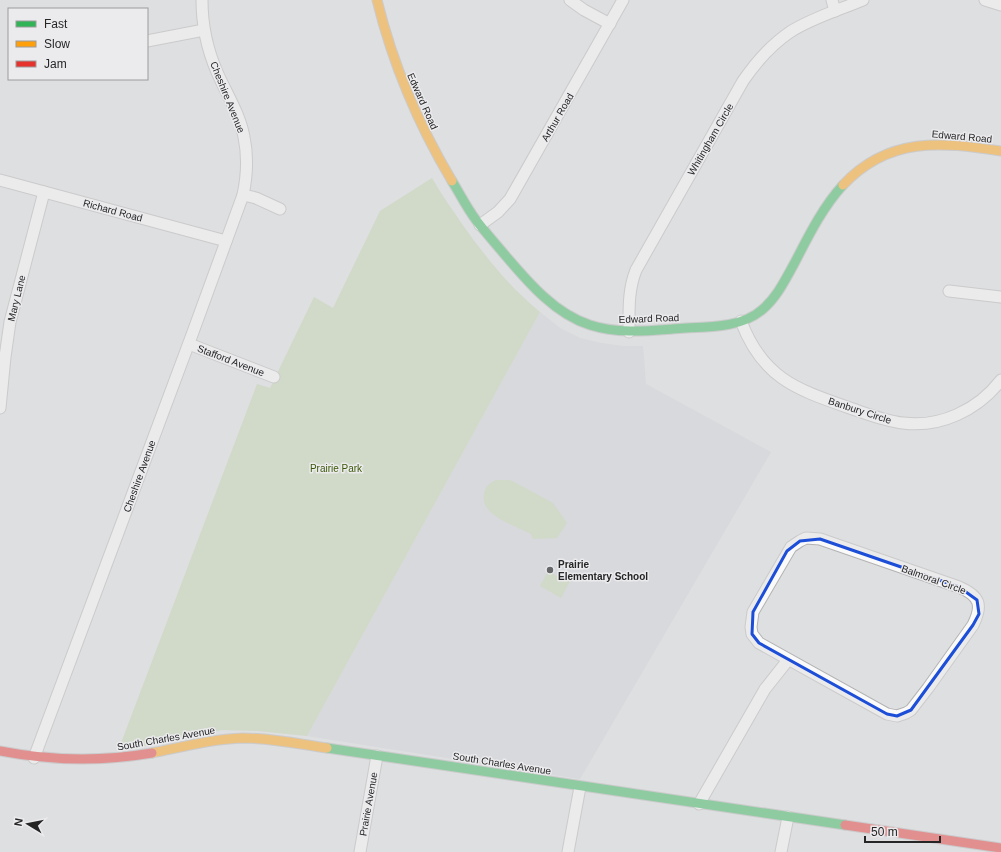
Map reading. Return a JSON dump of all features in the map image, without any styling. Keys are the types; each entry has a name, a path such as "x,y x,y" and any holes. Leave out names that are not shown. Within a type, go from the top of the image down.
{"street":[{"name":"Cheshire Avenue","path":"34,758 189,344 243,195 247,164 244,137 239,118 217,72 204,30 202,0"},
{"name":"Edward Road","path":"377,0 380,15 396,65 413,110 440,162 480,225 524,276 554,306 590,325 609,330 629,332 724,324 741,321 752,317 770,303 827,205 847,181 867,164 893,151 926,144 951,144 1001,151"},
{"path":"570,0 584,10 610,24"},
{"name":"Arthur Road","path":"480,225 498,212 510,199 623,0"},
{"name":"Whitingham Circle","path":"629,332 629,297 632,279 636,270 743,81 766,52 790,32 805,24 833,5 863,0"},
{"path":"985,0 1001,5"},
{"path":"148,40 204,30"},
{"name":"Richard Road","path":"0,180 226,241"},
{"name":"Mary Lane","path":"0,408 10,322 44,192"},
{"path":"243,195 256,198 280,209"},
{"path":"949,291 1001,297"},
{"name":"Banbury Circle","path":"741,321 747,337 756,353 783,379 813,395 890,421 912,424 926,423 939,421 956,415 981,401 1001,380"},
{"name":"Stafford Avenue","path":"189,344 274,377"},
{"name":"Balmoral Circle","path":"806,538 820,539 959,587 969,591 974,596 979,606 979,614 973,625 928,688 911,710 906,714 896,716 886,714 788,660 759,643 755,639 752,634 751,620 753,612 788,552 795,543 806,538"},
{"path":"699,804 765,689 788,660"},
{"name":"South Charles Avenue","path":"0,751 34,758 99,760 135,756 204,742 237,738 290,742 788,817 966,847 1001,848"},
{"name":"Prairie Avenue","path":"360,852 377,756"},
{"path":"568,852 580,786"},
{"path":"781,852 788,817"}],"highlighted area":[{"path":"820,539 959,587 977,600 979,614 973,625 911,710 897,716 887,714 759,643 752,634 753,612 787,551 800,541"}],"shaded area":[{"name":"Prairie Elementary School","path":"540,312 560,328 580,338 623,346 643,346 646,384 771,452 580,779 307,736"}],"green space":[{"name":"Prairie Park","path":"432,178 462,224 489,259 508,282 540,312 307,736 257,731 221,730 118,751 257,384 270,388 314,297 333,308 380,211"},
{"path":"496,480 510,480 553,503 567,523 557,538 533,539 531,534 493,514 487,508 484,501 484,494 485,489 491,482"},
{"path":"564,570 573,576 561,598 540,586 548,571 559,577"}],"traffic: fast":[{"path":"452,181 483,229 523,276 543,296 565,313 577,320 602,328 626,331 727,325 737,323 755,315 777,294 828,203 843,185"},
{"path":"327,748 845,825"}],"traffic: slow":[{"path":"377,0 383,24 408,94 428,138 452,181"},
{"path":"843,185 861,169 879,158 897,150 917,146 937,145 1001,151"},
{"path":"152,753 208,742 243,738 274,740 327,748"}],"traffic: jam":[{"path":"0,751 38,757 76,759 113,758 152,753"},
{"path":"845,825 1001,848"}],"place":[{"name":"Prairie Elementary School","path":"550,570"}]}
